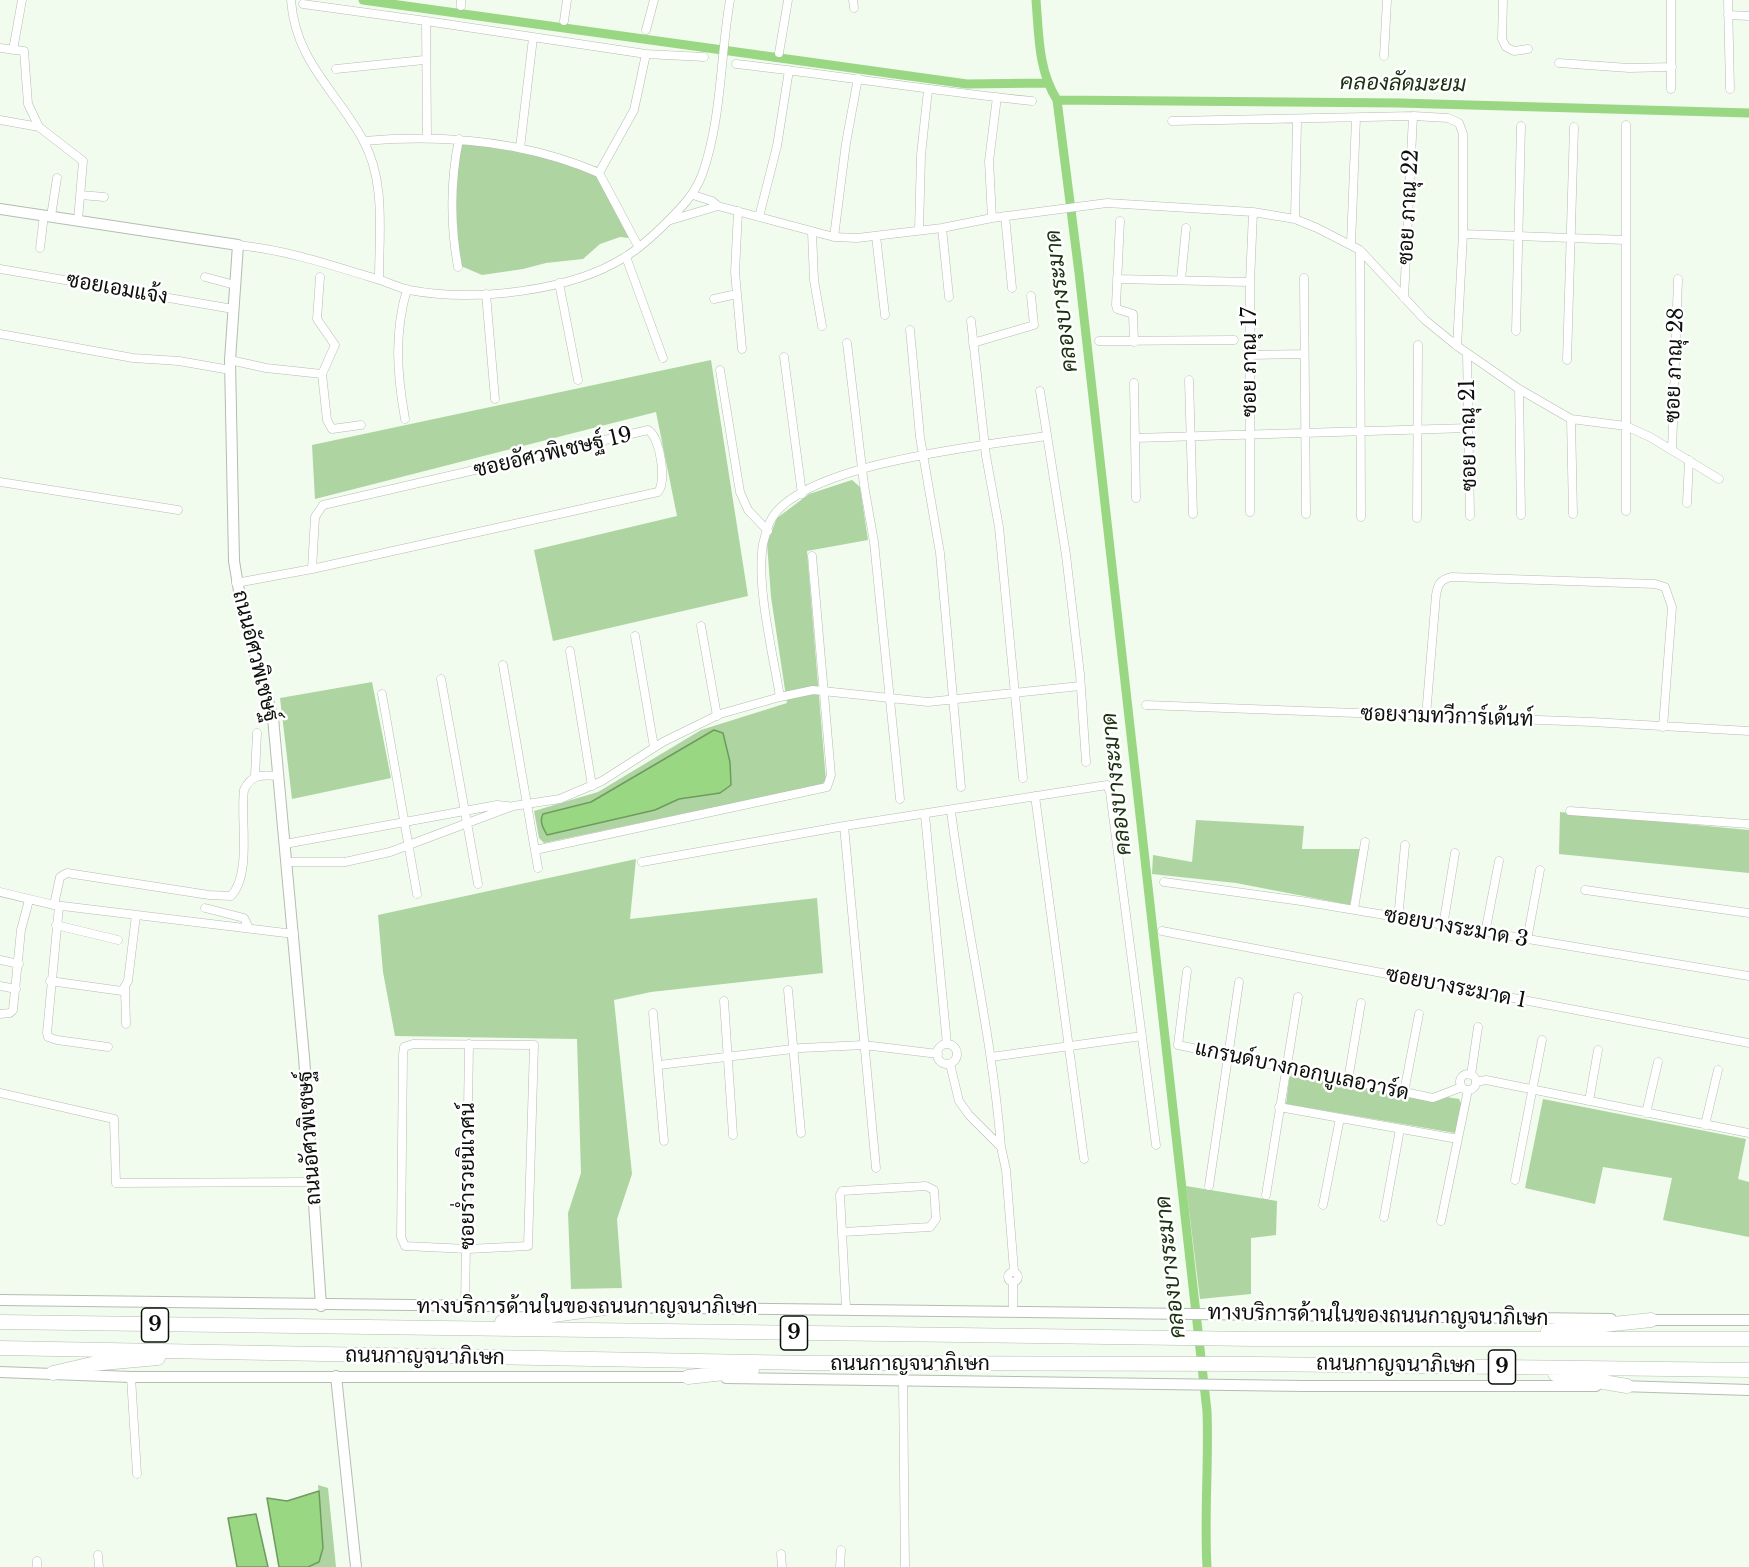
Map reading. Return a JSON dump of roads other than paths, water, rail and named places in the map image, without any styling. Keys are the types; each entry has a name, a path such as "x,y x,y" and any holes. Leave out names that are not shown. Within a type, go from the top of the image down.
{"highway":[{"path":"455,1328 612,1307"},
{"path":"1484,1339 1651,1320"},
{"name":"ถนนกาญจนาภิเษก","path":"2,1322 1132,1338 1749,1339"},
{"name":"ถนนกาญจนาภิเษก","path":"0,1348 808,1363 1256,1364 1749,1370"},
{"path":"53,1373 92,1364 149,1360 171,1352"},
{"path":"688,1377 808,1363"},
{"path":"1513,1367 1627,1386"}],"main road":[{"path":"0,209 238,245"},
{"name":"ถนนอัศวพิเชษฐ์","path":"238,245 230,365 236,583 273,718 294,934 321,1306"},
{"name":"ทางบริการด้านในของถนนกาญจนาภิเษก","path":"0,1300 321,1306 846,1308 1749,1321"},
{"path":"0,1372 131,1377 688,1377 1627,1386 1749,1390"},
{"path":"336,1376 356,1567"},
{"path":"1708,1387 1749,1384"}],"street":[{"path":"13,50 22,0"},
{"path":"291,0 295,31 301,45 327,89 364,141 378,184 379,279"},
{"path":"564,21 567,0"},
{"path":"646,30 654,0"},
{"path":"238,245 273,249 407,289 486,294 579,278 626,256 669,220 693,195 710,149 730,0"},
{"path":"779,53 788,0"},
{"path":"1384,56 1387,0"},
{"path":"1503,0 1502,39 1506,47 1514,51 1528,49"},
{"path":"1671,0 1671,89"},
{"path":"1728,0 1730,89"},
{"path":"303,4 646,54 704,57"},
{"path":"1728,15 1749,16"},
{"path":"426,21 424,60 426,137"},
{"path":"520,148 532,38"},
{"path":"0,48 24,51 28,104 39,127 82,161 78,220"},
{"path":"599,172 634,110 646,54"},
{"path":"336,69 424,60"},
{"path":"1559,63 1629,68 1672,67"},
{"path":"736,64 858,78 928,90 1032,101"},
{"path":"759,217 777,146 789,70"},
{"path":"834,237 846,142 858,78"},
{"path":"919,231 921,155 928,90"},
{"path":"992,218 989,161 998,97"},
{"path":"1172,121 1297,121 1413,116 1448,118 1459,123 1462,128 1463,234 1457,346"},
{"name":"ซอย ภาณุ 22","path":"1404,298 1413,116"},
{"path":"1351,244 1356,118"},
{"path":"0,120 39,127"},
{"path":"1295,219 1297,121"},
{"path":"1626,125 1626,511"},
{"path":"1516,331 1521,126"},
{"path":"1567,360 1574,127"},
{"path":"364,141 426,137 459,139 520,148 567,159 599,172 638,246"},
{"path":"458,267 451,226 451,198 459,139"},
{"path":"40,248 57,178"},
{"path":"81,195 104,197"},
{"path":"693,195 712,201 718,206 834,237 876,236 919,231 1005,216 1107,203 1253,212 1295,219 1360,250 1425,320 1457,346 1519,389 1571,419 1626,426 1672,450 1719,479"},
{"path":"669,220 718,206"},
{"path":"738,211 737,294 742,349"},
{"name":"ซอย ภาณุ 17","path":"1250,512 1250,282 1253,212"},
{"path":"1005,216 1012,288"},
{"path":"1120,221 1116,305 1118,309 1133,314 1134,342"},
{"path":"942,228 949,297"},
{"path":"1181,280 1186,228"},
{"path":"812,232 814,280 822,326"},
{"path":"1463,234 1625,240"},
{"path":"876,236 885,315"},
{"path":"1360,250 1361,517"},
{"path":"626,256 663,358"},
{"name":"ซอยเอมแจ้ง","path":"0,269 233,309"},
{"path":"205,277 235,285"},
{"path":"320,277 317,319 335,345 322,374 329,427 338,430 361,426"},
{"path":"1304,278 1306,514"},
{"path":"1117,279 1250,282"},
{"name":"ซอย ภาณุ 28","path":"1672,450 1678,279"},
{"path":"559,283 578,380"},
{"path":"405,419 398,374 397,338 407,289"},
{"path":"486,294 495,399"},
{"path":"714,299 737,294"},
{"path":"973,343 1034,324 1031,296"},
{"path":"971,321 985,445 999,527 1023,778"},
{"path":"910,330 923,455 940,553 961,787"},
{"path":"0,334 134,358 322,374"},
{"path":"1099,342 1234,340"},
{"path":"847,343 862,469 875,552 900,800"},
{"path":"1417,518 1418,345"},
{"name":"ซอย ภาณุ 21","path":"1467,353 1470,516"},
{"path":"1250,355 1304,354"},
{"path":"784,357 802,494"},
{"path":"720,370 740,492 748,510 768,531"},
{"path":"1189,380 1193,514"},
{"path":"1134,383 1136,498"},
{"path":"1519,389 1521,515"},
{"path":"1040,391 1066,555 1086,762"},
{"path":"1571,419 1573,514"},
{"path":"1135,438 1469,428"},
{"name":"ซอยอัศวพิเชษฐ์ 19","path":"236,583 312,569 658,492 663,482 663,472 655,439 648,430 323,505 315,517 312,569"},
{"path":"780,697 763,570 764,543 772,518 786,503 862,469 923,455 1047,436"},
{"path":"1687,502 1689,460"},
{"path":"0,482 178,510"},
{"path":"535,850 826,787 831,782 812,556"},
{"path":"1426,716 1436,595 1438,585 1443,580 1451,578 1655,584 1665,587 1671,607 1663,727"},
{"path":"701,626 717,716"},
{"path":"635,636 654,747"},
{"path":"570,651 592,786"},
{"path":"503,665 538,868"},
{"path":"441,679 478,885"},
{"path":"285,844 405,824 497,805 513,806 560,799 592,786 654,747 717,716 780,697 813,690 928,702 1080,686"},
{"path":"382,694 417,894"},
{"name":"ซอยงามทวีการ์เด้นท์","path":"1146,705 1592,722 1749,731"},
{"path":"255,776 257,733"},
{"path":"108,1047 48,1037 50,981 60,877 67,873 208,895 231,896 236,889 243,855 244,790 248,781 255,776 279,776"},
{"path":"642,862 844,826 951,811 1099,784 1107,785 1110,792 1156,1145"},
{"path":"1035,796 1084,1158"},
{"path":"286,862 345,862 390,852 513,806"},
{"path":"951,811 961,885 976,957 991,1057 1000,1147 1006,1170 1014,1271 1009,1274 1013,1282 1013,1312"},
{"path":"1570,811 1749,824"},
{"path":"925,814 947,1044"},
{"path":"844,826 876,1168"},
{"path":"1354,909 1365,842"},
{"path":"1398,919 1405,845"},
{"path":"1443,926 1455,853"},
{"path":"1485,933 1499,861"},
{"path":"1527,940 1540,870"},
{"name":"ซอยบางระมาด 3","path":"1164,882 1354,909 1398,919 1749,976"},
{"path":"1585,890 1749,913"},
{"path":"0,891 56,905 294,934"},
{"path":"0,1014 10,1013 13,1010 24,917 29,900"},
{"path":"205,908 244,918 249,928"},
{"path":"126,1024 125,988 136,915"},
{"path":"56,925 118,940"},
{"name":"ซอยบางระมาด 1","path":"1162,931 1749,1043"},
{"path":"0,960 19,964"},
{"name":"แกรนด์บางกอกบูเลอวาร์ด","path":"1187,971 1178,1045 1433,1098 1465,1089"},
{"path":"50,981 119,992 125,988"},
{"path":"1209,1186 1239,981"},
{"path":"0,986 16,989"},
{"path":"788,990 801,1133"},
{"path":"1266,1195 1298,997"},
{"path":"723,1001 733,1135"},
{"path":"1348,1080 1361,1003"},
{"path":"653,1013 664,1141"},
{"path":"1404,1092 1419,1014"},
{"path":"1465,1089 1475,1087 1473,1078 1478,1027"},
{"path":"991,1057 1142,1036"},
{"path":"1515,1180 1542,1040"},
{"path":"413,1044 534,1046 530,1241 528,1246 522,1247 468,1250 405,1246 402,1226 404,1047 413,1044"},
{"name":"ซอยร่ำรวยนิเวศน์","path":"465,1307 468,1250 469,1044"},
{"path":"947,1044 954,1047 957,1053 956,1060 950,1064 941,1062 938,1054 940,1048 947,1044"},
{"path":"659,1065 795,1049 864,1045 938,1054"},
{"path":"1589,1101 1598,1050"},
{"path":"1646,1113 1658,1062"},
{"path":"950,1064 959,1101 969,1115 1000,1147"},
{"path":"1705,1125 1718,1070"},
{"path":"1441,1221 1458,1139 1465,1089 1462,1077 1749,1133"},
{"path":"0,1093 114,1119 116,1183 312,1182"},
{"path":"1280,1107 1458,1139"},
{"path":"1323,1205 1340,1118"},
{"path":"1383,1217 1400,1128"},
{"path":"843,1232 930,1227 936,1219 934,1190 926,1186 844,1189 840,1195 846,1308"},
{"path":"131,1377 137,1474"},
{"path":"903,1380 905,1567"},
{"path":"840,1567 841,1550"},
{"path":"781,1554 782,1567"},
{"path":"98,1555 99,1567"}],"waterway":[{"path":"363,0 967,84 1046,83"},
{"name":"คลองบางระมาด","path":"1036,0 1043,64 1046,77 1057,100 1079,273 1207,1411 1207,1567"},
{"name":"คลองลัดมะยม","path":"1057,100 1400,103 1749,113"}]}
